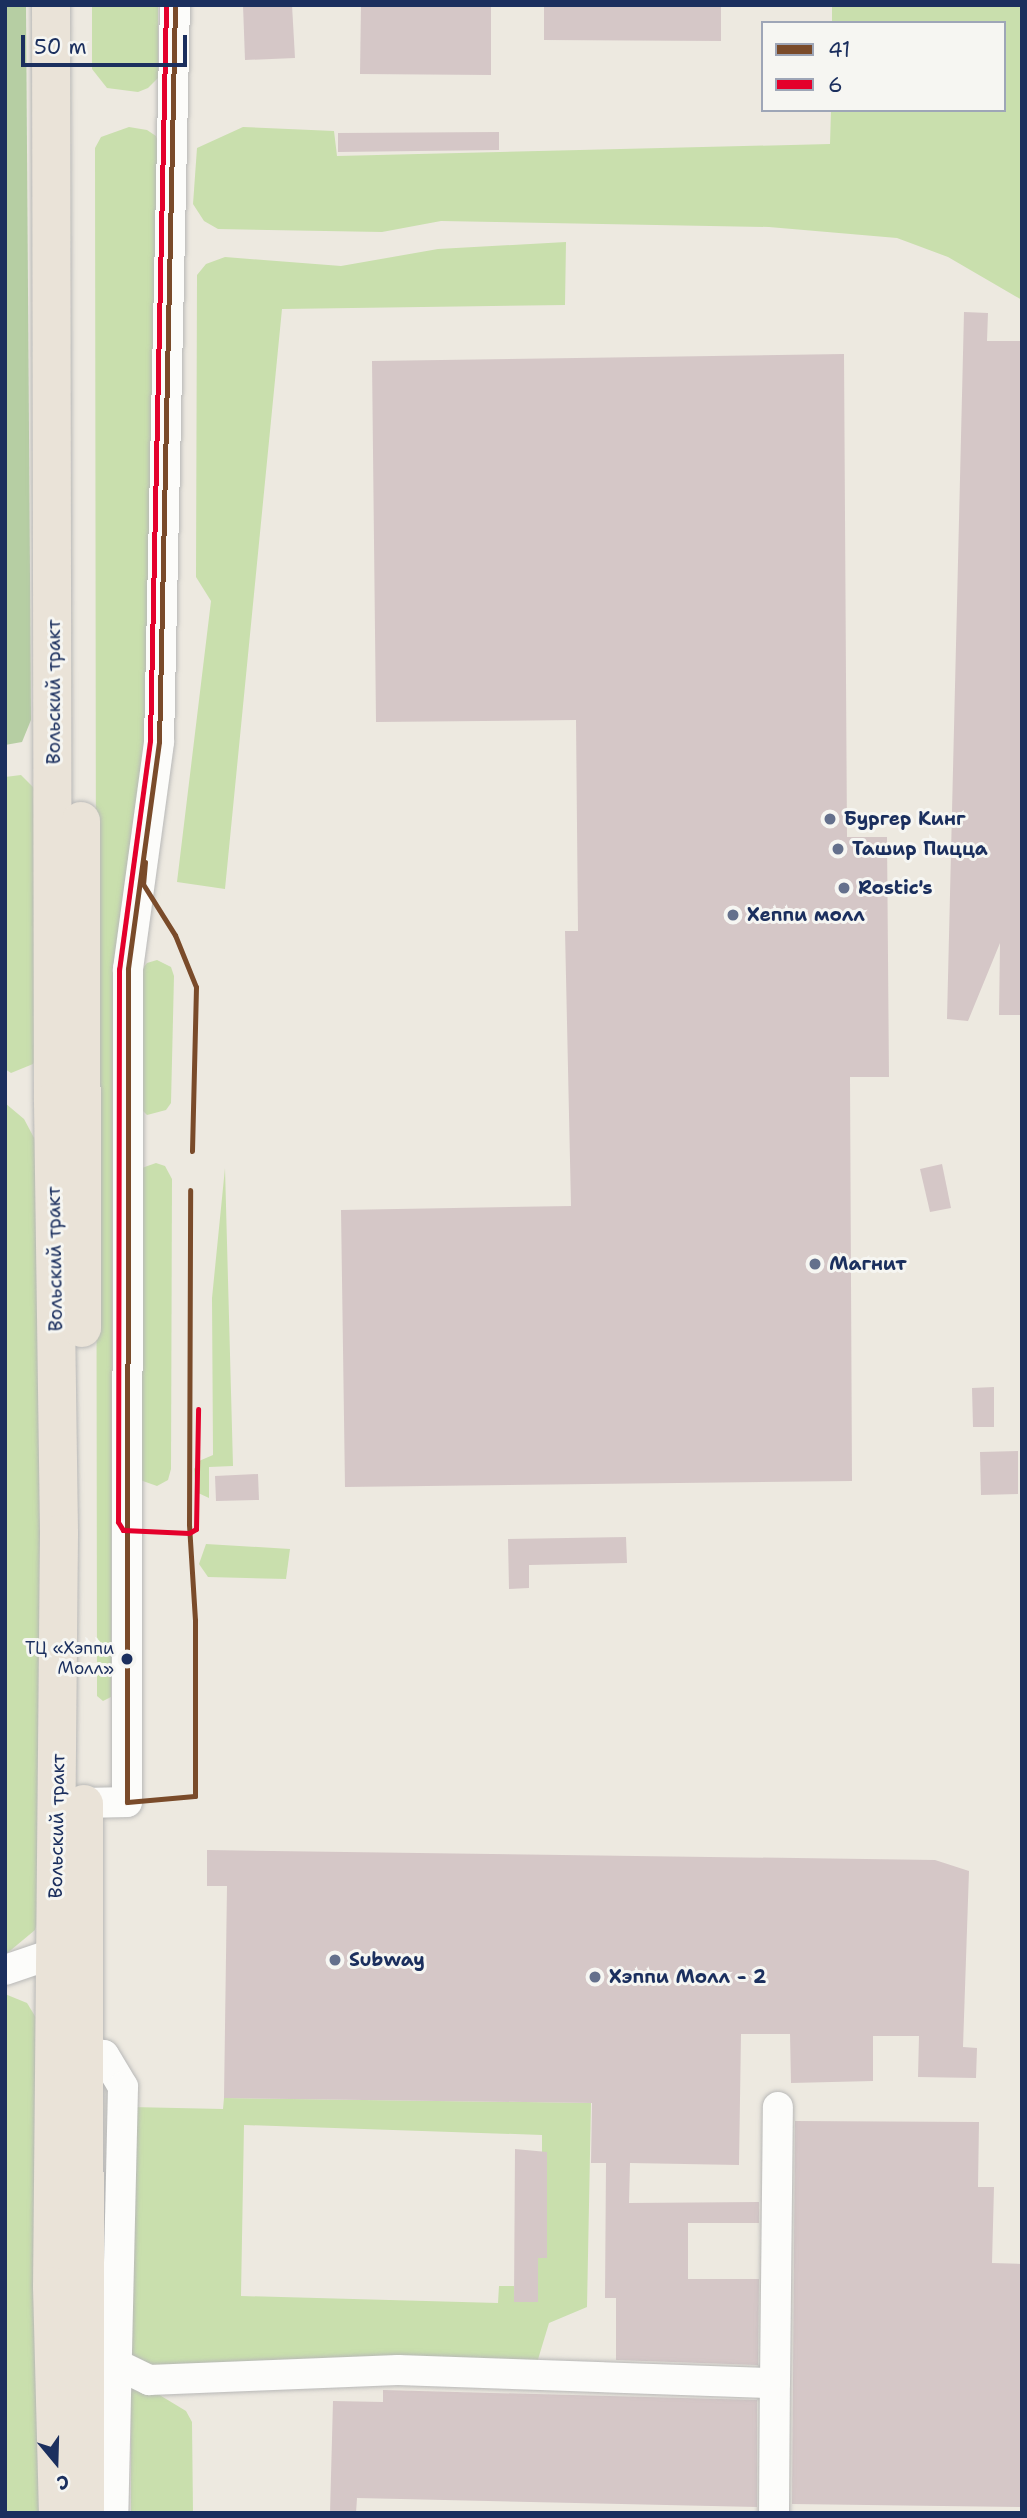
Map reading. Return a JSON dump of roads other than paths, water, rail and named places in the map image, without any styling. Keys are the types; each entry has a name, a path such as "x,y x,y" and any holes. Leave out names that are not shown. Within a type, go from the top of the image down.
{"main road":[{"name":"Вольский тракт","path":"51,5 53,1102 59,1534 52,2286 58,2513"},
{"name":"Вольский тракт","path":"77,5 85,2513"}],"street":[{"path":"84,1803 127,1802 128,969 159,742 167,552 175,5"},
{"path":"5,1970 55,1953"},
{"path":"84,2052 104,2055 123,2087 114,2363 113,2513"},
{"path":"774,2513 778,2107"},
{"path":"114,2363 149,2380 398,2370 775,2383"}],"place":[{"name":"Бургер Кинг","path":"830,819"},
{"name":"Ташир Пицца","path":"838,849"},
{"name":"Rostic's","path":"844,888"},
{"name":"Хеппи молл","path":"733,915"},
{"name":"Магнит","path":"815,1264"},
{"name":"ТЦ «Хэппи Молл»","path":"127,1659"},
{"name":"Subway","path":"335,1960"},
{"name":"Хэппи Молл - 2","path":"595,1977"}]}
